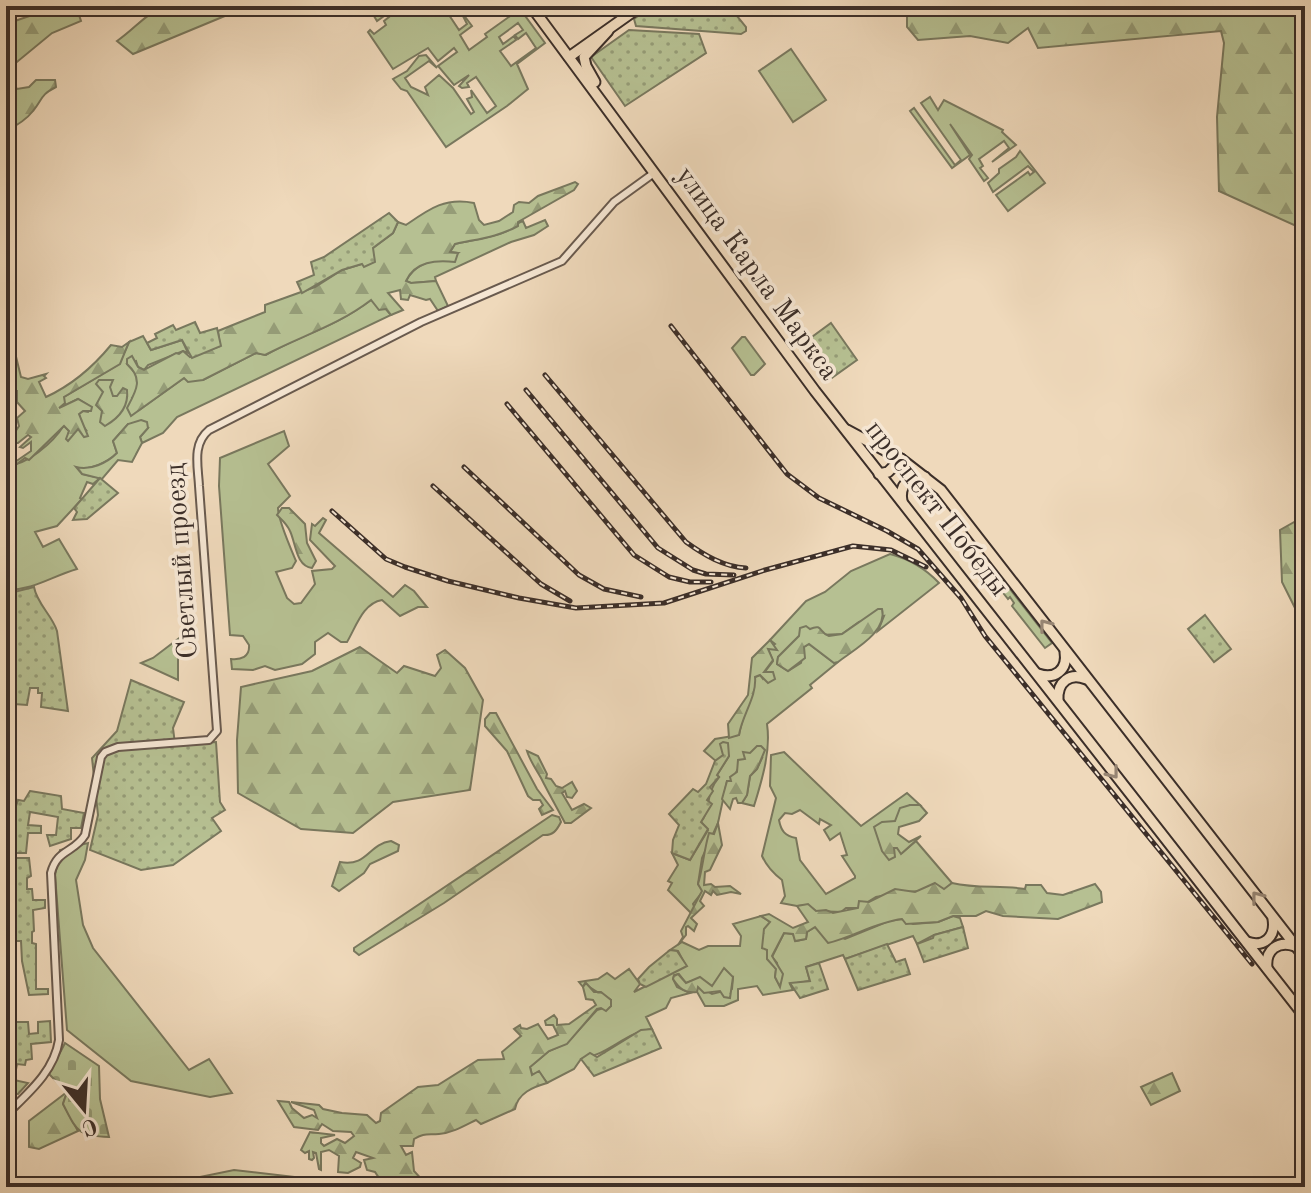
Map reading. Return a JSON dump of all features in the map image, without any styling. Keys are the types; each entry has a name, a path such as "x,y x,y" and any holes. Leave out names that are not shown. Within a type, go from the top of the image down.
{"main road":[{"name":"улица Карла Маркса","path":"531,6 844,428"},
{"path":"569,57 641,6"},
{"name":"улица Карла Маркса","path":"608,31 586,53 584,62 589,74 623,121 634,145"},
{"name":"проспект Победы","path":"844,428 932,480 1305,958"},
{"name":"проспект Победы","path":"844,428 1305,1017"},
{"path":"879,474 888,472 901,459"},
{"path":"902,503 901,492 911,479 922,476 932,480"},
{"path":"1035,672 1047,677 1059,673 1066,662 1064,649"},
{"path":"1059,703 1058,690 1065,680 1078,676 1089,681"},
{"path":"1244,940 1255,944 1267,940 1274,929 1273,917"},
{"path":"1267,970 1267,958 1274,947 1286,944 1297,948"}],"street":[{"name":"Светлый проезд","path":"6,1115 48,1070 58,1048 51,878 56,858 78,845 85,835 98,764 105,752 118,747 205,741 217,731 198,457 198,445 203,435 411,327 562,261 609,207 654,173"}],"green space":[{"path":"85,6 78,12 81,21 52,33 6,71 6,24 44,11"},
{"path":"163,6 249,6 133,54 117,41"},
{"path":"377,6 443,6 459,30 467,24 460,10 472,26 460,35 469,50 487,37 485,34 520,9 545,43 517,64 528,89 446,147 407,91 393,79 407,71 419,56 426,55 437,68 429,61 405,78 411,87 428,95 425,87 439,75 453,88 471,114 474,112 467,99 472,97 471,90 487,113 496,106 476,77 467,83 469,87 462,88 459,86 469,75 454,85 438,66 457,52 454,48 438,61 428,48 393,69 368,32 370,30 374,34 386,25 384,21 389,17 387,14 377,21 371,11","holes":["518,23 523,30 515,35 518,39 526,33 536,48 511,66 500,51 516,40 514,36 503,44 499,37"]},
{"path":"651,6 729,6 746,31 741,34 636,26 634,19"},
{"path":"907,6 1266,6 1265,13 1305,14 1305,230 1219,191 1217,117 1224,43 1221,31 1038,48 1028,28 1008,43 970,36 918,40 907,27"},
{"path":"629,30 699,34 706,53 625,106 591,57"},
{"path":"791,49 826,100 793,122 759,71"},
{"path":"10,78 17,89 29,87 36,80 55,80 56,87 44,95 27,117 6,131 6,81"},
{"path":"930,97 938,110 944,100 1003,130 1016,145 992,162 1009,148 1004,141 979,159 983,166 980,168 988,178 984,181 969,159 972,155 950,124 970,155 952,168 910,111 914,108 955,165 961,160 921,103"},
{"path":"1020,151 1045,183 1008,211 996,195 1028,172 1030,175 1034,172 1028,166 993,192 988,183"},
{"path":"575,182 578,184 574,190 518,222 518,226 455,244 450,252 458,253 455,262 427,263 410,274 406,281 411,283 436,281 448,306 438,311 430,299 410,295 408,300 401,299 400,290 388,293 403,310 391,315 386,309 379,310 371,300 332,324 265,355 256,353 203,380 188,382 184,378 131,416 127,408 137,380 127,364 127,359 132,356 138,367 144,370 176,353 183,351 190,357 220,346 218,331 265,312 265,305 315,287 342,270 362,264 373,248 393,233 398,222 406,225 438,206 454,202 474,203 479,220 484,225 499,221 513,212 514,205 519,202 529,203 538,196"},
{"path":"389,213 398,222 393,233 373,248 375,262 342,270 302,293 297,282 314,275 311,262 324,257"},
{"path":"545,220 548,226 534,235 511,242 435,277 436,281 406,281 422,265 445,261 458,253 450,252 455,244 501,234 523,221 526,228"},
{"path":"371,300 391,315 177,417 163,433 142,443 140,437 148,428 128,424 113,441 117,453 94,467 78,468 83,474 100,478 93,484 87,482 82,499 57,526 35,532 43,547 59,539 77,569 34,585 6,590 6,465 22,462 38,452 64,425 69,431 68,436 78,429 86,430 79,414 88,412 91,407 78,399 57,410 64,397 119,364 129,342 143,336 151,350 182,340 188,353 183,351 148,365 144,370 138,367 136,361 127,364 136,374 138,392 132,398 139,410 184,378 203,380 256,353 266,355 345,317"},
{"path":"195,322 200,333 217,328 221,346 192,358 182,340 151,350 147,343 157,338 155,334 173,325 176,330"},
{"path":"831,323 857,360 826,382 801,345"},
{"path":"6,331 7,334 10,332 21,377 28,379 46,374 46,378 39,382 46,397 82,375 111,345 122,347 129,342 120,364 64,397 65,403 59,408 78,399 92,407 91,411 79,414 88,436 84,437 78,429 68,441 69,431 64,426 29,460 25,458 13,467 6,465 7,452 15,462 31,451 31,442 20,447 31,437 28,435 18,443 6,443 6,435 13,435 19,426 17,418 25,411 17,402 17,391 13,391 10,412 13,421 11,425 6,423"},
{"path":"742,337 765,364 754,375 732,348"},
{"path":"99,380 113,380 110,387 113,396 117,396 123,388 127,390 122,411 105,426 100,422 102,411 96,405 103,392 96,384"},
{"path":"141,420 147,422 148,428 140,437 142,443 132,462 118,460 102,479 82,474 76,467 92,467 108,460 117,453 113,441 128,424"},
{"path":"284,431 289,446 268,464 290,496 278,508 296,561 292,568 276,572 287,598 294,604 301,603 315,584 312,571 335,566 310,540 312,524 315,526 323,518 326,520 319,533 393,597 405,585 427,607 418,607 400,616 382,600 375,602 361,616 347,642 341,642 328,633 315,642 315,654 302,664 275,670 265,666 253,670 232,669 231,659 244,657 249,645 243,636 230,635 219,486 220,458"},
{"path":"100,478 118,493 87,519 73,520 77,512 74,508"},
{"path":"282,508 289,508 305,524 307,543 316,561 312,568 300,559 289,529 277,515"},
{"path":"1305,516 1305,628 1282,582 1280,530"},
{"path":"890,554 916,565 939,583 878,631 884,616 859,622 842,634 799,636 778,657 777,664 788,671 801,663 804,647 809,644 834,663 838,662 810,685 812,688 767,724 767,755 754,806 742,803 747,795 750,776 762,758 745,761 731,781 727,781 718,823 702,858 698,884 703,891 693,904 695,909 691,913 668,890 672,883 668,881 678,865 672,853 690,860 708,830 701,822 711,790 719,777 717,775 729,756 722,746 724,755 717,762 704,751 715,739 739,735 755,677 760,675 763,679 773,661 768,649 775,644 770,640 806,601 825,592 851,571"},
{"path":"999,575 1052,643 1045,648 1012,606 1014,603 1010,597 1008,599 993,580"},
{"path":"34,587 57,631 68,711 41,707 42,693 38,693 38,688 30,688 27,705 14,704 12,696 6,698 6,594"},
{"path":"882,609 882,617 875,633 838,662 834,663 809,644 804,647 805,658 788,671 777,664 778,657 799,636 800,628 817,627 829,636 842,634"},
{"path":"1205,615 1231,649 1214,662 1188,629"},
{"path":"178,639 178,680 141,663 153,658"},
{"path":"770,640 777,650 768,649 773,660 764,672 773,672 775,679 768,683 760,675 755,677 754,692 739,735 729,738 728,724 748,695 752,658"},
{"path":"360,647 397,673 404,666 435,676 441,668 437,655 445,650 465,668 483,700 470,790 393,802 353,833 301,829 238,793 237,740 241,687 312,671"},
{"path":"131,680 184,702 173,728 175,744 216,742 220,802 225,810 212,818 221,831 173,865 141,870 90,850 98,815 92,758 117,731"},
{"path":"490,713 496,713 537,789 553,810 542,815 540,800 528,796 507,751 485,726 485,719"},
{"path":"728,743 729,756 717,775 719,777 710,787 713,791 707,800 712,804 701,822 708,829 690,860 672,853 679,825 669,814 693,789 698,792 706,784 715,761 723,755 720,744"},
{"path":"757,746 765,750 757,769 750,776 747,795 742,803 733,799 730,809 722,799 727,781 731,781 730,777 737,772 738,760 745,759 743,752 750,753"},
{"path":"527,751 538,756 546,778 556,786 562,788 572,782 577,791 572,798 567,797 565,791 562,793 572,810 584,804 591,808 571,823 565,823"},
{"path":"784,752 861,826 907,793 920,805 910,805 896,821 888,823 893,848 902,853 916,841 952,883 944,890 876,897 858,908 846,908 841,912 816,911 808,905 781,903 785,896 782,880 762,856 776,798 770,786 771,755","holes":["800,810 819,824 820,819 831,825 824,830 830,840 840,833 847,855 842,856 855,876 826,894 800,860 796,838 784,832 779,820 785,813"]},
{"path":"30,791 61,796 62,809 84,813 81,828 71,828 71,839 50,846 47,835 56,835 58,817 30,812 28,825 41,826 41,833 28,833 26,853 6,853 6,817 12,818 18,800 24,801"},
{"path":"920,805 927,813 919,821 899,827 898,834 909,842 921,836 901,854 894,848 895,857 889,860 882,851 874,827 882,822 895,821 900,808"},
{"path":"552,815 559,817 561,822 552,833 543,835 444,903 359,955 354,951 354,948"},
{"path":"718,823 722,845 710,870 705,872 704,885 730,886 741,894 731,892 717,895 713,891 711,895 705,891 700,901 704,906 691,918 697,924 694,931 686,927 686,935 678,945 683,937 681,931 702,891 698,884 707,839 709,833 714,834"},
{"path":"391,841 399,845 398,851 370,864 364,873 339,891 332,886 340,862 357,861 377,846"},
{"path":"88,843 76,880 83,925 93,948 189,1070 209,1059 232,1093 210,1097 131,1081 67,1030 55,875 60,850"},
{"path":"6,858 29,858 31,876 27,878 27,889 32,889 33,900 45,900 45,908 33,910 32,943 36,944 36,989 48,989 48,994 29,995 21,941 6,941"},
{"path":"935,883 944,889 952,883 1025,889 1026,885 1041,885 1047,893 1063,895 1095,884 1101,892 1102,902 1058,919 1003,916 986,911 976,916 953,916 938,922 906,924 902,919 828,943 815,927 807,932 806,939 795,941 793,934 784,933 772,956 783,974 780,987 775,977 776,969 767,959 767,950 762,948 764,929 770,922 761,916 769,914 793,928 808,922 797,906 808,904 816,911 833,913 858,908 859,901 869,902 895,889 915,892"},
{"path":"761,916 770,922 767,950 780,986 777,963 772,957 784,933 793,934 796,941 806,939 807,932 815,927 845,939 889,921 902,919 913,924 938,922 953,916 960,918 963,927 934,935 917,944 913,936 845,959 843,955 806,967 810,981 790,984 793,990 763,995 757,986 738,989 738,1000 724,1006 705,1006 696,990 698,986 712,994 732,989 733,977 712,986 700,978 686,983 679,974 674,975 677,987 690,993 671,998 666,1008 646,1017 652,1029 634,1034 600,1053 581,1059 574,1069 547,1083 539,1072 532,1075 530,1067 549,1051 567,1043 597,1010 611,1006 611,1000 579,982 598,979 607,973 615,979 629,969 640,984 634,992 686,966 678,951 670,950 682,942 699,950 708,946 740,946 741,936 733,924"},
{"path":"963,927 968,948 924,962 917,944 934,935"},
{"path":"887,944 896,962 905,959 910,974 858,990 845,959"},
{"path":"670,950 677,951 687,966 646,987 640,984 638,979"},
{"path":"819,963 828,989 800,998 790,983 810,981 806,967"},
{"path":"724,968 733,977 730,998 724,997 720,991 704,993 698,987 697,992 686,991 673,979 678,974 686,983 700,977 712,986"},
{"path":"586,983 594,992 601,992 611,1000 611,1006 606,1011 597,1009 567,1044 549,1051 530,1067 532,1075 539,1071 547,1083 523,1095 515,1109 481,1124 476,1120 449,1132 420,1136 414,1139 413,1146 401,1146 406,1155 412,1152 414,1171 424,1182 429,1182 429,1187 385,1187 375,1172 367,1170 364,1160 373,1158 356,1152 353,1158 361,1163 360,1167 348,1173 338,1172 339,1156 329,1150 321,1152 321,1170 316,1153 313,1152 312,1160 309,1159 309,1151 305,1153 301,1150 310,1132 335,1135 321,1138 324,1146 337,1139 345,1143 354,1136 351,1132 333,1131 322,1124 318,1130 294,1127 278,1101 289,1102 304,1118 312,1115 317,1118 314,1110 291,1102 367,1115 376,1123 380,1121 381,1113 418,1087 438,1085 478,1060 504,1059 502,1052 521,1036 514,1029 520,1025 527,1029 538,1024 548,1039 558,1035 553,1025 546,1025 545,1021 554,1015 557,1025 569,1024 596,1005 593,1000 586,999 583,987"},
{"path":"6,984 10,1017 15,1022 28,1022 29,1034 38,1033 38,1022 50,1021 51,1042 31,1044 32,1059 26,1060 25,1065 17,1064 14,1080 28,1083 18,1094 6,1093"},
{"path":"652,1029 661,1048 594,1076 581,1059 590,1053 597,1057 641,1030"},
{"path":"65,1043 99,1066 100,1099 109,1137 79,1130 63,1104 67,1092 49,1074"},
{"path":"1172,1073 1180,1091 1151,1105 1141,1087"},
{"path":"67,1092 63,1104 78,1131 39,1149 29,1147 29,1121"},
{"path":"234,1170 303,1178 328,1187 179,1187 180,1181"}],"railway":[{"path":"671,326 787,474 819,498 918,549 961,598 985,636 1252,964"},
{"path":"545,375 686,542 714,560 746,568"},
{"path":"526,390 658,548 693,570 734,575"},
{"path":"507,404 634,555 669,577 690,582 711,582"},
{"path":"464,467 579,575 604,589 641,597"},
{"path":"433,486 541,584 570,601"},
{"path":"332,511 386,559 405,567 448,581 576,608 664,603 765,570 853,546 891,550 926,567"}]}
